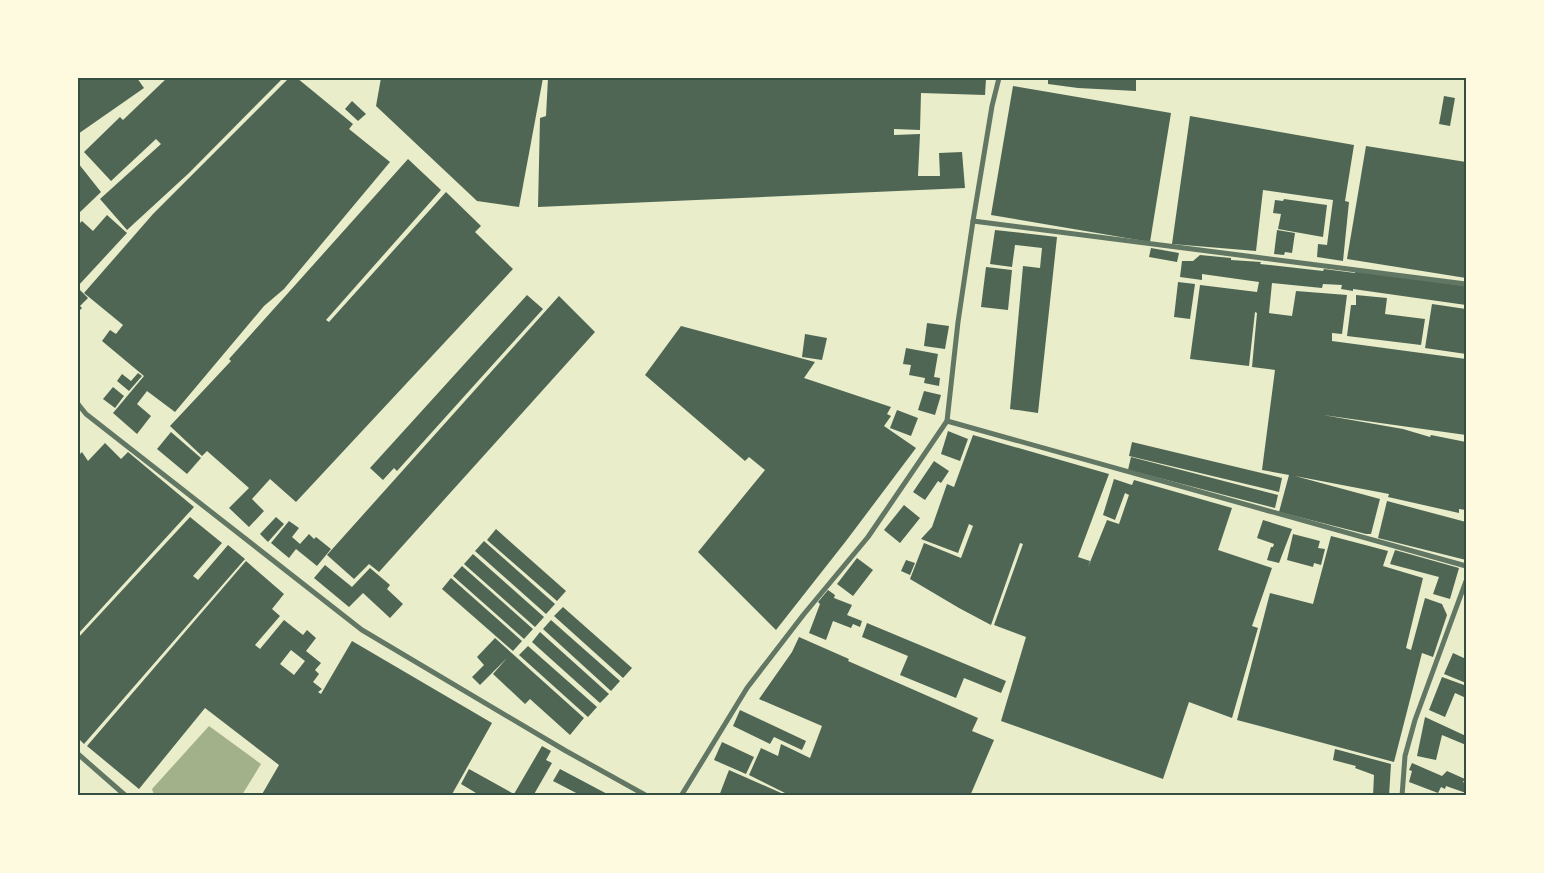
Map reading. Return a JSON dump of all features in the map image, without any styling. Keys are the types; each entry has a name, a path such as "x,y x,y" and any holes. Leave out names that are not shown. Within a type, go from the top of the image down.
{"street":[{"path":"681,796 746,688 868,537 946,421 973,221 992,106 1000,78"},
{"path":"973,221 1466,284"},
{"path":"78,404 86,414 362,630 566,751 647,796"},
{"path":"946,421 1466,566"},
{"path":"1402,796 1405,756 1415,720 1466,581"},
{"path":"78,754 126,796"}],"shaded area":[{"path":"209,726 261,764 242,795 154,795 152,789"}],"building":[{"path":"78,78 137,78 144,88 78,134"},
{"path":"167,78 175,80 178,78 283,78 189,173 127,230 100,199 161,144 156,139 111,181 84,152 120,117 123,120"},
{"path":"289,78 297,78 353,124 349,129 390,162 284,289 264,306 175,412 147,391 137,404 151,416 137,434 113,413 144,376 102,341 110,330 116,334 123,325 84,293 153,214"},
{"path":"381,78 543,78 519,207 477,201 376,106"},
{"path":"548,78 986,79 985,95 921,93 920,130 894,129 894,135 920,134 918,176 940,176 939,153 962,152 965,188 538,207 540,118 546,116"},
{"path":"1048,78 1136,78 1136,91 1078,88 1048,84"},
{"path":"1013,86 1171,113 1150,242 991,215"},
{"path":"1444,96 1455,98 1450,126 1439,124"},
{"path":"352,101 366,114 358,121 345,109"},
{"path":"1190,116 1354,145 1345,201 1349,202 1343,261 1317,257 1318,244 1327,245 1333,200 1263,190 1256,251 1172,244"},
{"path":"1366,146 1466,162 1466,278 1347,259"},
{"path":"408,159 441,190 326,320 329,322 446,192 481,226 475,232 513,269 296,502 270,479 252,499 264,511 249,527 229,508 249,488 207,451 202,456 170,426 231,361 229,359"},
{"path":"78,163 101,192 78,214"},
{"path":"1284,199 1327,205 1323,237 1278,229 1281,214 1273,213 1275,200 1283,201"},
{"path":"107,215 127,233 78,286 78,225 82,221 93,231"},
{"path":"995,230 1057,237 1038,413 1010,409 1023,266 1040,268 1042,248 1015,245 1012,267 990,264"},
{"path":"1277,230 1295,233 1292,253 1285,252 1284,255 1274,254"},
{"path":"1151,248 1179,253 1177,262 1149,257"},
{"path":"1200,255 1323,271 1324,269 1355,273 1355,271 1466,286 1466,305 1353,289 1353,291 1341,289 1342,285 1323,284 1322,288 1272,283 1269,313 1292,316 1296,291 1347,295 1342,334 1332,333 1332,341 1466,359 1466,435 1323,415 1403,429 1430,437 1431,435 1466,442 1466,510 1459,509 1459,513 1388,497 1389,494 1295,476 1380,499 1371,534 1279,512 1289,475 1262,470 1275,370 1252,367 1257,313 1255,312 1249,366 1190,359 1200,285 1257,292 1259,282 1202,274 1202,280 1180,277 1182,261 1193,261"},
{"path":"986,267 1012,270 1008,310 981,307"},
{"path":"1178,282 1195,284 1190,319 1174,317"},
{"path":"80,290 88,298 80,306 82,308 78,312 78,292"},
{"path":"527,295 543,309 397,471 394,468 383,480 370,468"},
{"path":"1356,295 1387,298 1385,314 1425,319 1421,345 1347,336 1351,305 1356,305"},
{"path":"559,296 595,332 379,572 369,564 354,579 327,555"},
{"path":"1432,304 1466,309 1466,354 1425,348"},
{"path":"927,323 949,326 945,349 924,346"},
{"path":"681,326 815,362 804,378 891,407 887,414 891,416 884,426 916,448 776,630 698,552 765,470 749,457 745,461 645,375"},
{"path":"805,334 827,338 822,360 802,357"},
{"path":"906,348 938,354 934,377 940,378 939,386 924,383 925,378 909,375 911,365 903,364"},
{"path":"138,373 142,376 129,391 117,381 122,374 131,381"},
{"path":"113,387 124,396 115,408 103,399"},
{"path":"924,391 941,395 935,415 918,410"},
{"path":"897,410 918,418 911,436 890,428"},
{"path":"948,431 968,439 960,461 941,454"},
{"path":"171,432 201,458 187,474 157,449"},
{"path":"973,435 1109,474 1078,557 1090,561 1088,567 1107,520 1119,524 1129,495 1125,493 1115,520 1103,515 1114,479 1132,485 1134,480 1232,508 1218,550 1272,568 1252,626 1258,628 1232,718 1189,702 1163,779 1001,721 1026,637 994,625 1023,544 1020,543 991,625 910,579 924,543 961,558 973,526 969,524 958,553 921,539 932,527 947,484 954,487"},
{"path":"1132,442 1282,478 1279,492 1129,456"},
{"path":"105,443 121,459 128,452 194,507 78,634 78,456 82,452 88,461"},
{"path":"1131,457 1278,495 1275,508 1128,470"},
{"path":"934,461 949,471 941,483 938,481 925,500 913,492"},
{"path":"1387,501 1466,522 1466,560 1378,538"},
{"path":"904,505 920,518 900,543 884,530"},
{"path":"190,517 222,543 193,576 198,580 228,545 245,559 84,744 78,738 78,638"},
{"path":"276,517 284,524 268,542 260,534"},
{"path":"1263,520 1292,529 1279,563 1267,560 1271,547 1274,544 1257,538"},
{"path":"289,521 299,528 292,537 300,544 309,534 331,549 317,566 296,549 289,558 271,543"},
{"path":"496,529 566,591 557,601 487,540"},
{"path":"1293,534 1320,541 1318,548 1325,549 1321,565 1314,563 1313,567 1287,560"},
{"path":"1331,536 1388,551 1383,566 1423,578 1406,648 1411,650 1425,598 1442,604 1447,615 1433,657 1422,653 1394,762 1237,720 1270,593 1313,604"},
{"path":"484,541 555,604 546,614 475,551"},
{"path":"1395,550 1459,568 1450,599 1433,594 1439,577 1390,564"},
{"path":"473,554 544,617 535,627 464,564"},
{"path":"857,558 873,570 853,596 837,584"},
{"path":"906,560 915,563 910,575 901,571"},
{"path":"246,561 284,594 272,609 280,616 255,645 260,649 284,620 303,635 307,630 316,638 306,651 321,663 315,670 319,674 313,682 322,689 318,692 321,694 352,641 492,723 451,796 261,796 279,765 205,708 139,789 87,746","holes":["291,650 305,661 294,675 280,664"]},
{"path":"325,565 352,587 370,568 390,585 387,589 403,604 390,618 363,593 349,607 314,578"},
{"path":"462,566 533,629 524,639 453,576"},
{"path":"451,578 522,641 513,651 442,589"},
{"path":"828,590 835,595 834,598 852,605 847,615 862,621 860,627 853,624 851,628 833,621 826,640 809,633 820,604 818,602"},
{"path":"563,607 632,668 623,678 554,616"},
{"path":"551,620 620,681 611,691 543,629"},
{"path":"867,623 1006,681 1001,693 964,678 956,698 900,675 908,656 862,637"},
{"path":"540,632 609,694 600,703 532,642"},
{"path":"799,637 849,659 848,661 978,718 972,731 994,740 970,796 791,796 749,775 761,748 778,756 781,744 810,758 822,726 759,699 792,652"},
{"path":"495,638 584,718 570,735 530,699 525,704 493,674 507,658 480,685 472,677 484,665 477,657"},
{"path":"528,646 597,707 588,717 519,655"},
{"path":"1453,653 1466,659 1466,683 1444,674"},
{"path":"1442,677 1464,685 1466,688 1466,698 1455,693 1445,717 1429,710"},
{"path":"740,710 806,741 802,750 774,737 770,744 733,726"},
{"path":"1425,717 1466,736 1466,745 1442,735 1436,760 1417,756"},
{"path":"722,742 754,757 746,774 714,760"},
{"path":"542,746 551,751 546,760 552,763 533,796 481,796 461,784 469,769 514,794"},
{"path":"1335,749 1391,764 1389,796 1373,796 1374,775 1355,768 1356,766 1333,760"},
{"path":"1412,763 1442,776 1447,771 1465,779 1463,782 1466,784 1466,793 1446,786 1445,789 1441,787 1438,793 1409,782 1412,771 1409,770"},
{"path":"560,769 611,796 582,796 553,781"},
{"path":"729,770 788,796 719,796"}]}
